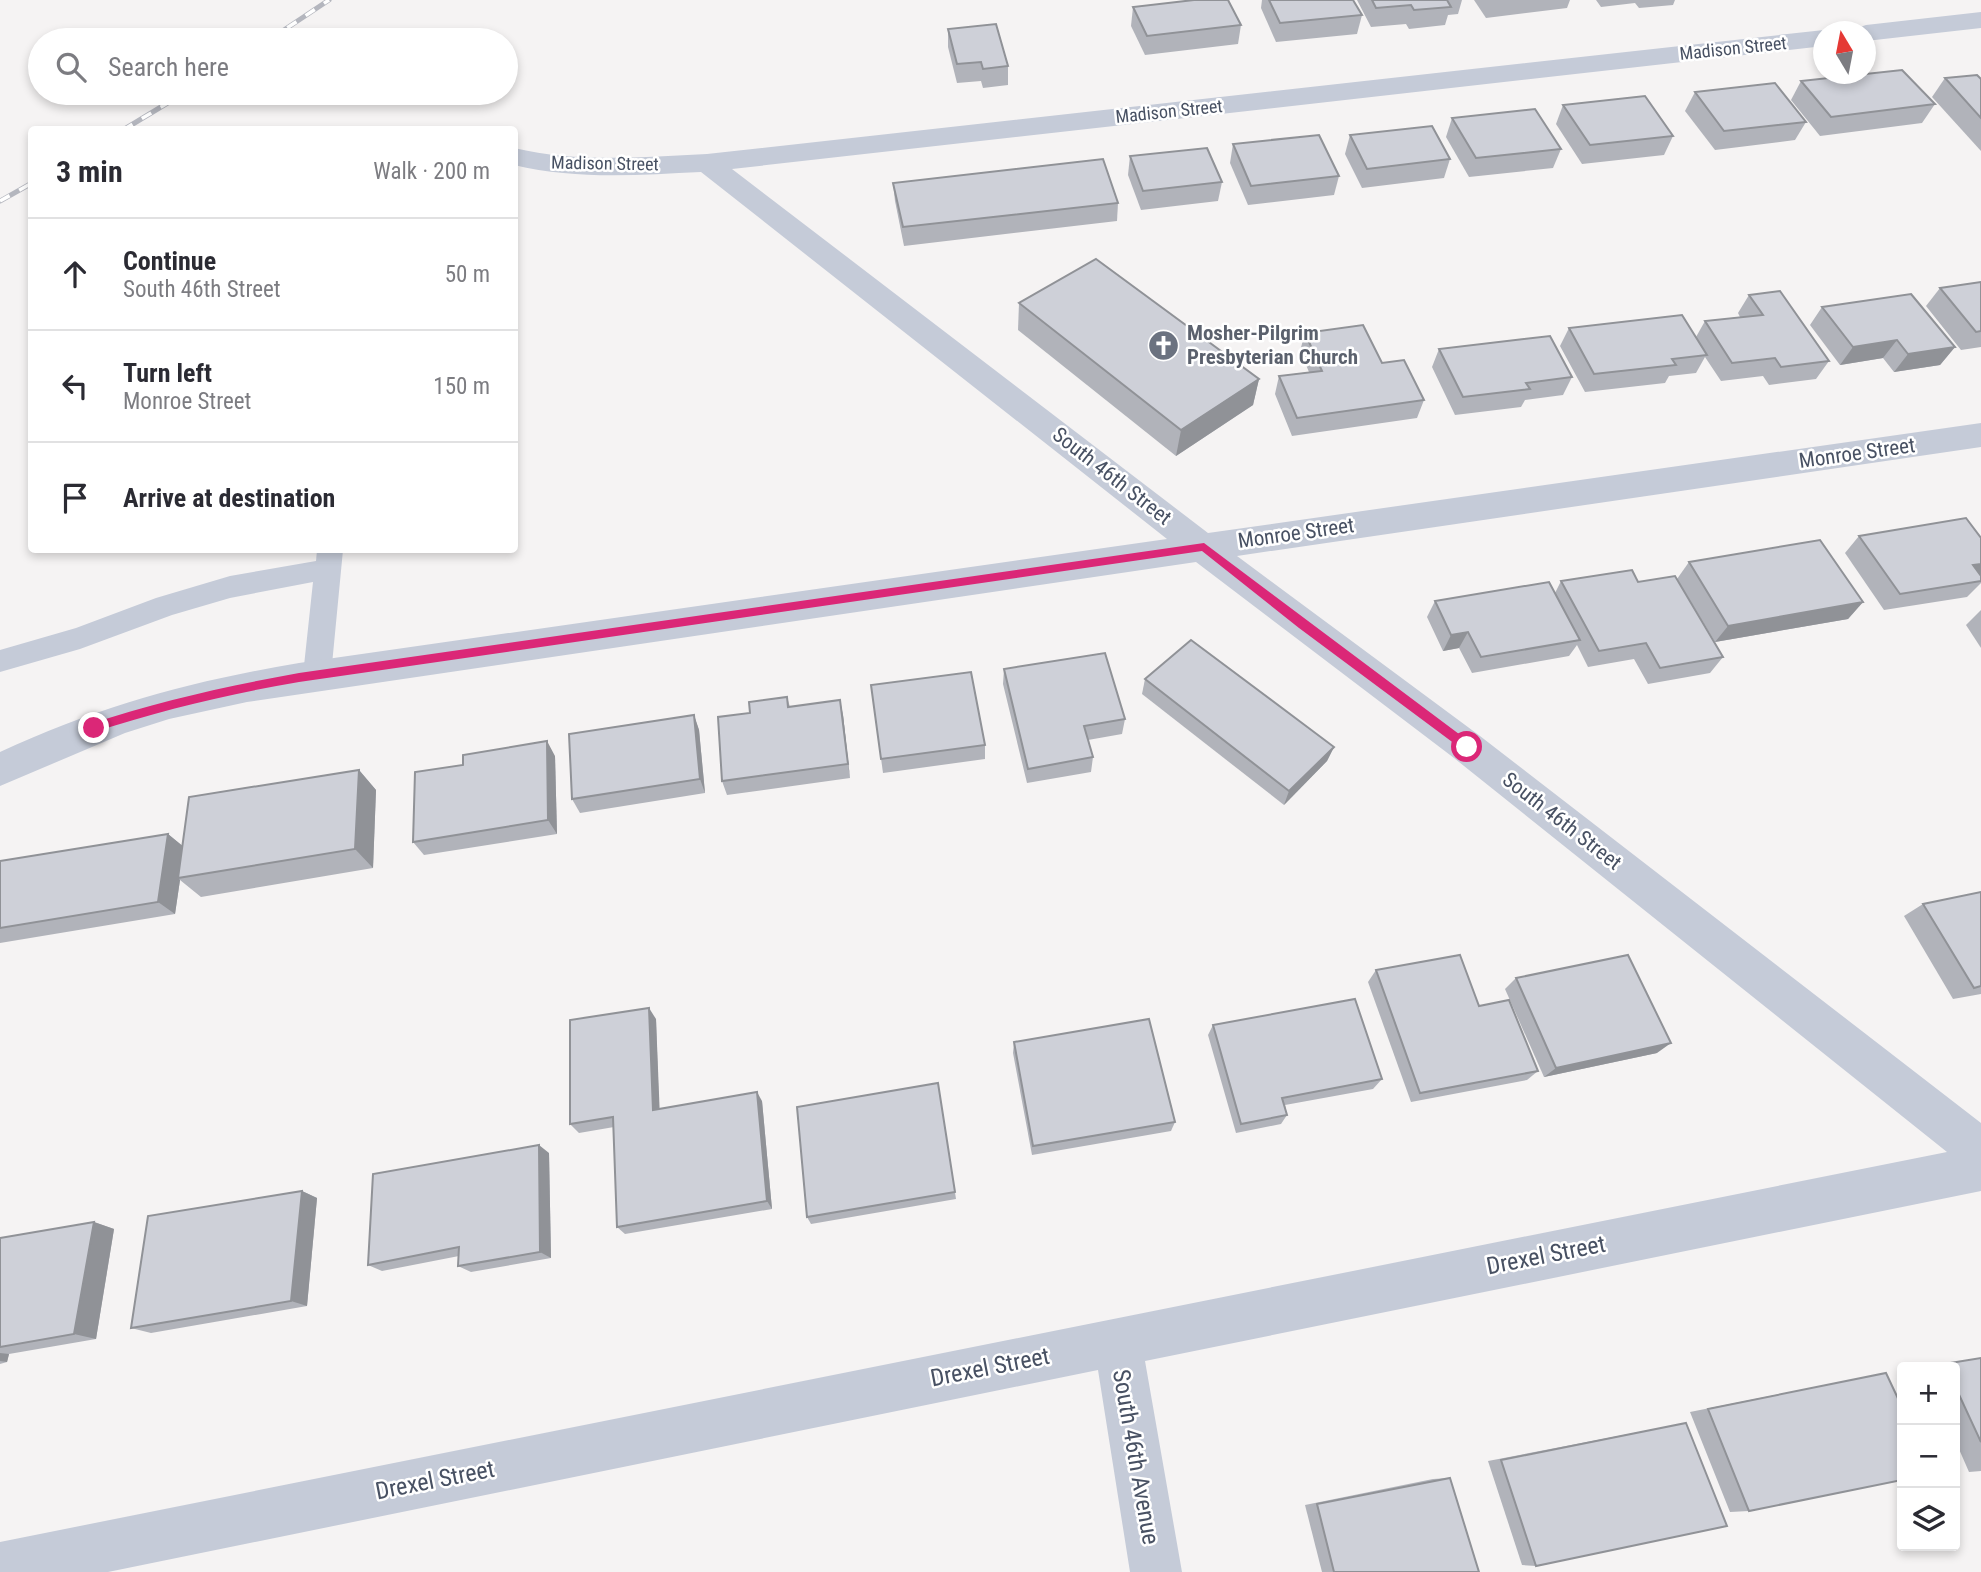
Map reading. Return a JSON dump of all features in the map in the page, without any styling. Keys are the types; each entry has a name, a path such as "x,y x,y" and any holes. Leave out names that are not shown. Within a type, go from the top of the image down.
{"street":[{"path":"1876,32 1981,20"},
{"name":"Madison Street","path":"518,157 535,162 622,166 707,163 1813,39"},
{"name":"South 46th Street","path":"707,163 1303,625 1467,747 1981,1151"},
{"name":"Monroe Street","path":"0,770 94,728 159,706 224,691 317,675 1981,435"},
{"name":"Drexel Street","path":"0,1568 1981,1168"},
{"name":"South 46th Avenue","path":"1117,1341 1156,1572"}],"lane":[{"path":"0,661 80,638 230,587 329,559 317,675"}],"building":[{"path":"1194,0 1228,0 1241,25 1147,36 1133,7"},
{"path":"1269,0 1353,0 1362,15 1280,23"},
{"path":"1372,0 1447,0 1451,7 1414,10 1411,5 1376,8"},
{"path":"996,24 1008,66 983,69 981,62 957,64 948,29"},
{"path":"1902,70 1935,104 1831,117 1801,81 1813,80 1813,84 1876,84 1876,73"},
{"path":"1977,75 1981,79 1981,118 1945,78"},
{"path":"1775,83 1806,122 1724,131 1695,92"},
{"path":"1645,96 1673,136 1590,145 1563,105"},
{"path":"1535,109 1561,149 1476,158 1452,118"},
{"path":"1432,126 1450,159 1367,169 1350,135"},
{"path":"1319,135 1339,176 1251,186 1233,144"},
{"path":"1207,148 1222,182 1143,191 1130,156"},
{"path":"1103,159 1118,203 903,227 893,183"},
{"path":"1096,259 1259,379 1181,430 1019,303"},
{"path":"1981,282 1981,331 1976,332 1940,288"},
{"path":"1780,291 1829,361 1781,367 1775,358 1732,363 1705,321 1763,315 1749,295"},
{"path":"1911,294 1955,347 1908,354 1897,340 1853,347 1822,307"},
{"path":"1682,315 1707,355 1672,359 1676,365 1594,374 1569,328"},
{"path":"1363,325 1382,363 1404,360 1424,400 1297,418 1279,376 1322,371 1305,333"},
{"path":"1550,336 1572,377 1526,383 1530,389 1463,397 1439,349"},
{"path":"1966,518 1981,538 1981,564 1973,565 1981,576 1981,581 1900,594 1859,536"},
{"path":"1820,540 1863,602 1728,626 1689,562"},
{"path":"1632,570 1638,582 1675,576 1723,657 1660,668 1646,643 1599,651 1561,581"},
{"path":"1549,582 1580,640 1481,657 1468,632 1451,635 1435,601"},
{"path":"1191,640 1334,747 1289,791 1145,679"},
{"path":"1105,653 1125,719 1084,726 1093,757 1028,769 1004,669"},
{"path":"971,672 985,745 881,759 871,685"},
{"path":"787,697 788,707 840,700 848,764 722,781 718,717 750,713 749,702"},
{"path":"694,715 700,779 572,799 569,734"},
{"path":"547,741 548,820 413,842 415,772 463,765 463,755"},
{"path":"359,770 355,849 178,878 189,797"},
{"path":"168,834 158,902 0,928 0,861"},
{"path":"1981,892 1981,986 1974,988 1923,904"},
{"path":"1460,955 1479,1006 1509,1000 1538,1071 1420,1093 1376,970"},
{"path":"1628,955 1671,1043 1556,1068 1516,978"},
{"path":"1355,999 1382,1079 1282,1098 1287,1115 1241,1124 1213,1025"},
{"path":"649,1008 653,1110 757,1092 767,1201 617,1227 613,1117 570,1124 570,1020"},
{"path":"1149,1019 1175,1122 1033,1146 1014,1042"},
{"path":"938,1083 955,1192 807,1217 797,1107"},
{"path":"539,1145 540,1252 458,1266 459,1247 368,1265 373,1174"},
{"path":"302,1191 291,1301 131,1328 148,1216"},
{"path":"94,1222 74,1334 0,1347 0,1238"},
{"path":"1981,1358 1981,1442 1960,1397 1960,1362 1956,1362"},
{"path":"1886,1373 1897,1396 1897,1481 1749,1511 1708,1409"},
{"path":"1686,1423 1727,1526 1536,1566 1501,1460"},
{"path":"1450,1478 1479,1572 1334,1572 1317,1504"}],"railway":[{"path":"287,28 329,0"},
{"path":"130,126 164,105"},
{"path":"0,201 28,185"}],"place":[{"name":"Mosher-Pilgrim Presbyterian Church","path":"1164,345"}],"route":[{"path":"94,728 159,706 299,678 1204,547 1303,625 1467,747"}]}
